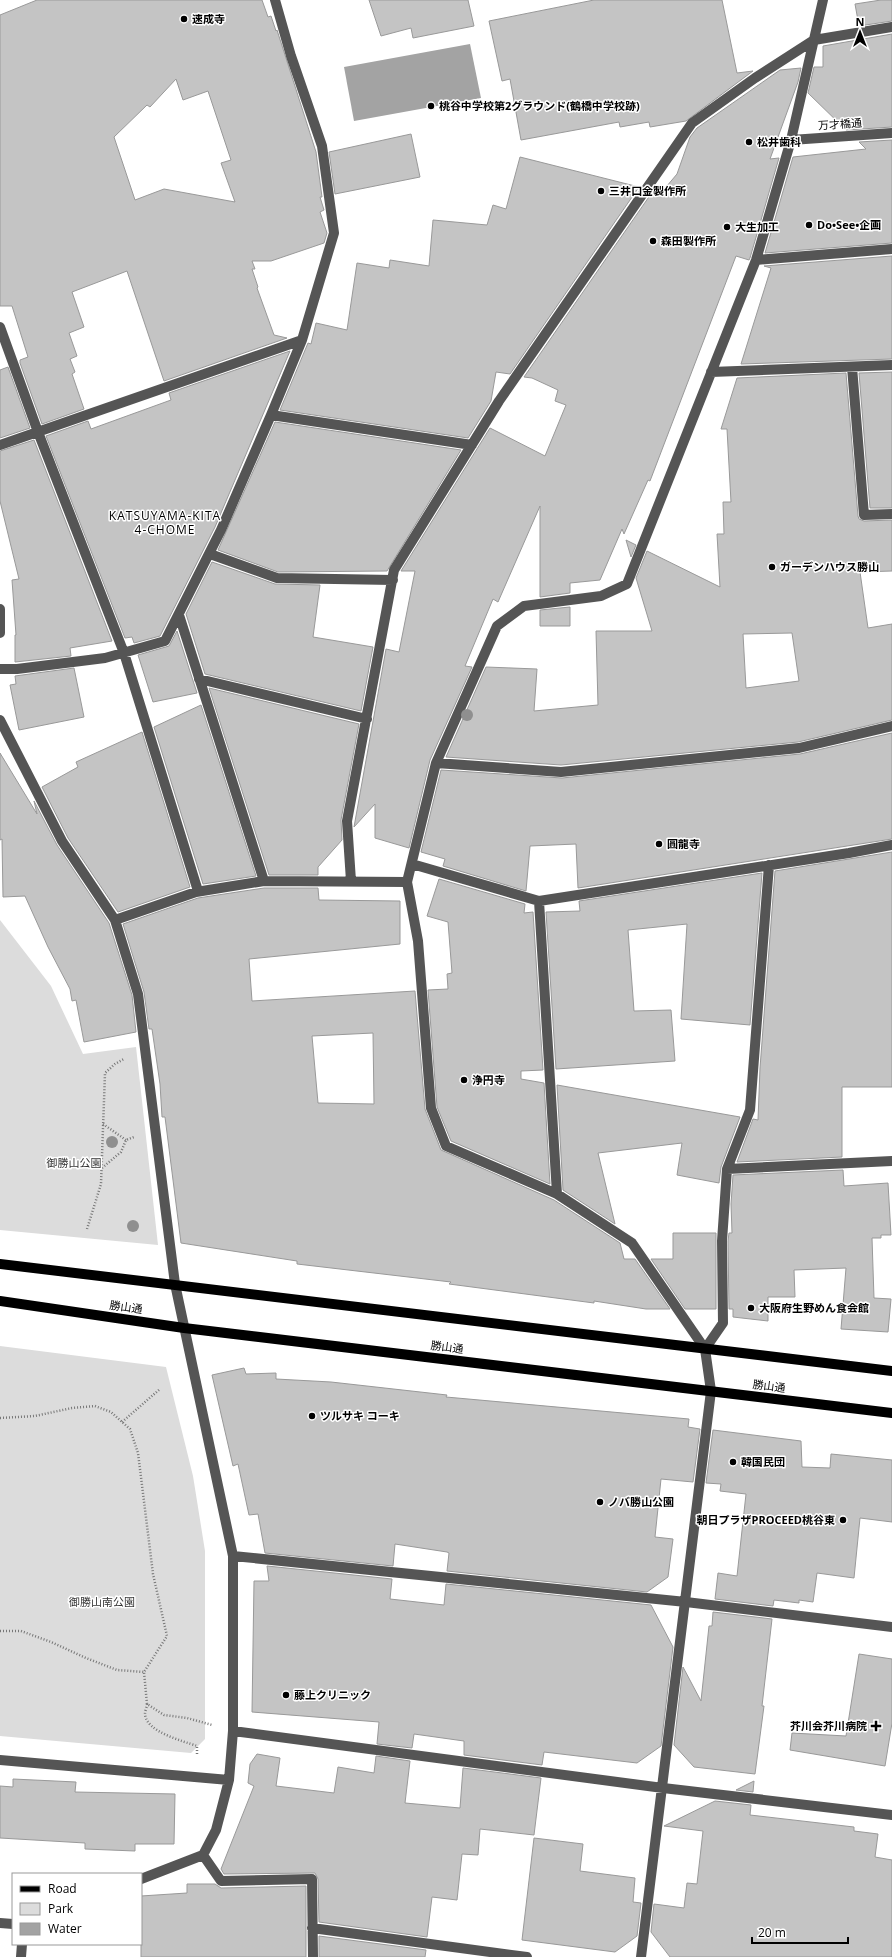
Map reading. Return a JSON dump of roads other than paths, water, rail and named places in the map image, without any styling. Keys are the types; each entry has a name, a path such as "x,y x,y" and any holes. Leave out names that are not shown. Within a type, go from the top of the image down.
{"main road":[{"path":"0,1264 892,1371"},
{"name":"勝山通","path":"0,1301 184,1328 892,1413"}],"street":[{"path":"0,669 17,669 105,658 165,640 210,554 302,340 334,233 322,146 291,56 275,0"},
{"path":"641,1957 711,1391 705,1349 632,1243 557,1194 446,1146 431,1108 418,941 407,882 436,762 496,626 524,606 601,596 626,584 756,260 791,140 823,0"},
{"path":"351,881 347,821 394,570 499,401 692,123 755,78 814,40 892,27"},
{"name":"万才橋通","path":"791,140 892,133"},
{"path":"756,260 892,249"},
{"path":"0,327 38,432 124,653 198,891"},
{"path":"0,445 302,340"},
{"path":"711,372 892,365"},
{"path":"852,367 864,515 892,514"},
{"path":"271,415 472,445"},
{"path":"210,554 277,578 393,580"},
{"path":"0,609 0,633"},
{"path":"179,615 264,881"},
{"path":"199,678 367,719"},
{"path":"0,720 62,841 115,920 138,994 175,1284 233,1556 233,1731 229,1780 216,1830 203,1855 142,1879"},
{"path":"436,762 561,772 799,748 892,726"},
{"path":"412,864 539,901 892,845"},
{"path":"705,1349 723,1323 722,1242 727,1169 750,1110 769,865"},
{"path":"115,920 198,891 264,881 407,882"},
{"path":"539,901 557,1194"},
{"path":"727,1169 892,1161"},
{"path":"233,1556 686,1602 892,1627"},
{"path":"233,1731 663,1788 892,1815"},
{"path":"0,1760 229,1780"},
{"path":"203,1855 221,1881 312,1879 312,1957"},
{"path":"0,1923 12,1924"},
{"path":"312,1928 524,1957"},
{"path":"21,1957 22,1945"}],"water":[{"path":"470,44 481,98 354,121 344,67"}],"place":[{"name":"速成寺","path":"184,19"},
{"name":"桃谷中学校第2グラウンド(鶴橋中学校跡)","path":"431,106"},
{"name":"松井歯科","path":"749,142"},
{"name":"三井口金製作所","path":"601,191"},
{"name":"Do•See•企画","path":"809,225"},
{"name":"大生加工","path":"727,227"},
{"name":"森田製作所","path":"653,241"},
{"name":"ガーデンハウス勝山","path":"772,567"},
{"name":"圓龍寺","path":"659,844"},
{"name":"浄円寺","path":"464,1080"},
{"name":"大阪府生野めん食会館","path":"751,1308"},
{"name":"ツルサキ コーキ","path":"312,1416"},
{"name":"韓国民団","path":"733,1462"},
{"name":"ノバ勝山公園","path":"600,1502"},
{"name":"朝日プラザPROCEED桃谷東","path":"843,1520"},
{"name":"藤上クリニック","path":"286,1695"},
{"name":"芥川会芥川病院","path":"876,1726"}],"district":[{"name":"KATSUYAMA-KITA 4-CHOME","path":"165,523"}],"park label":[{"name":"御勝山公園","path":"74,1163"},
{"name":"御勝山南公園","path":"102,1602"}]}
